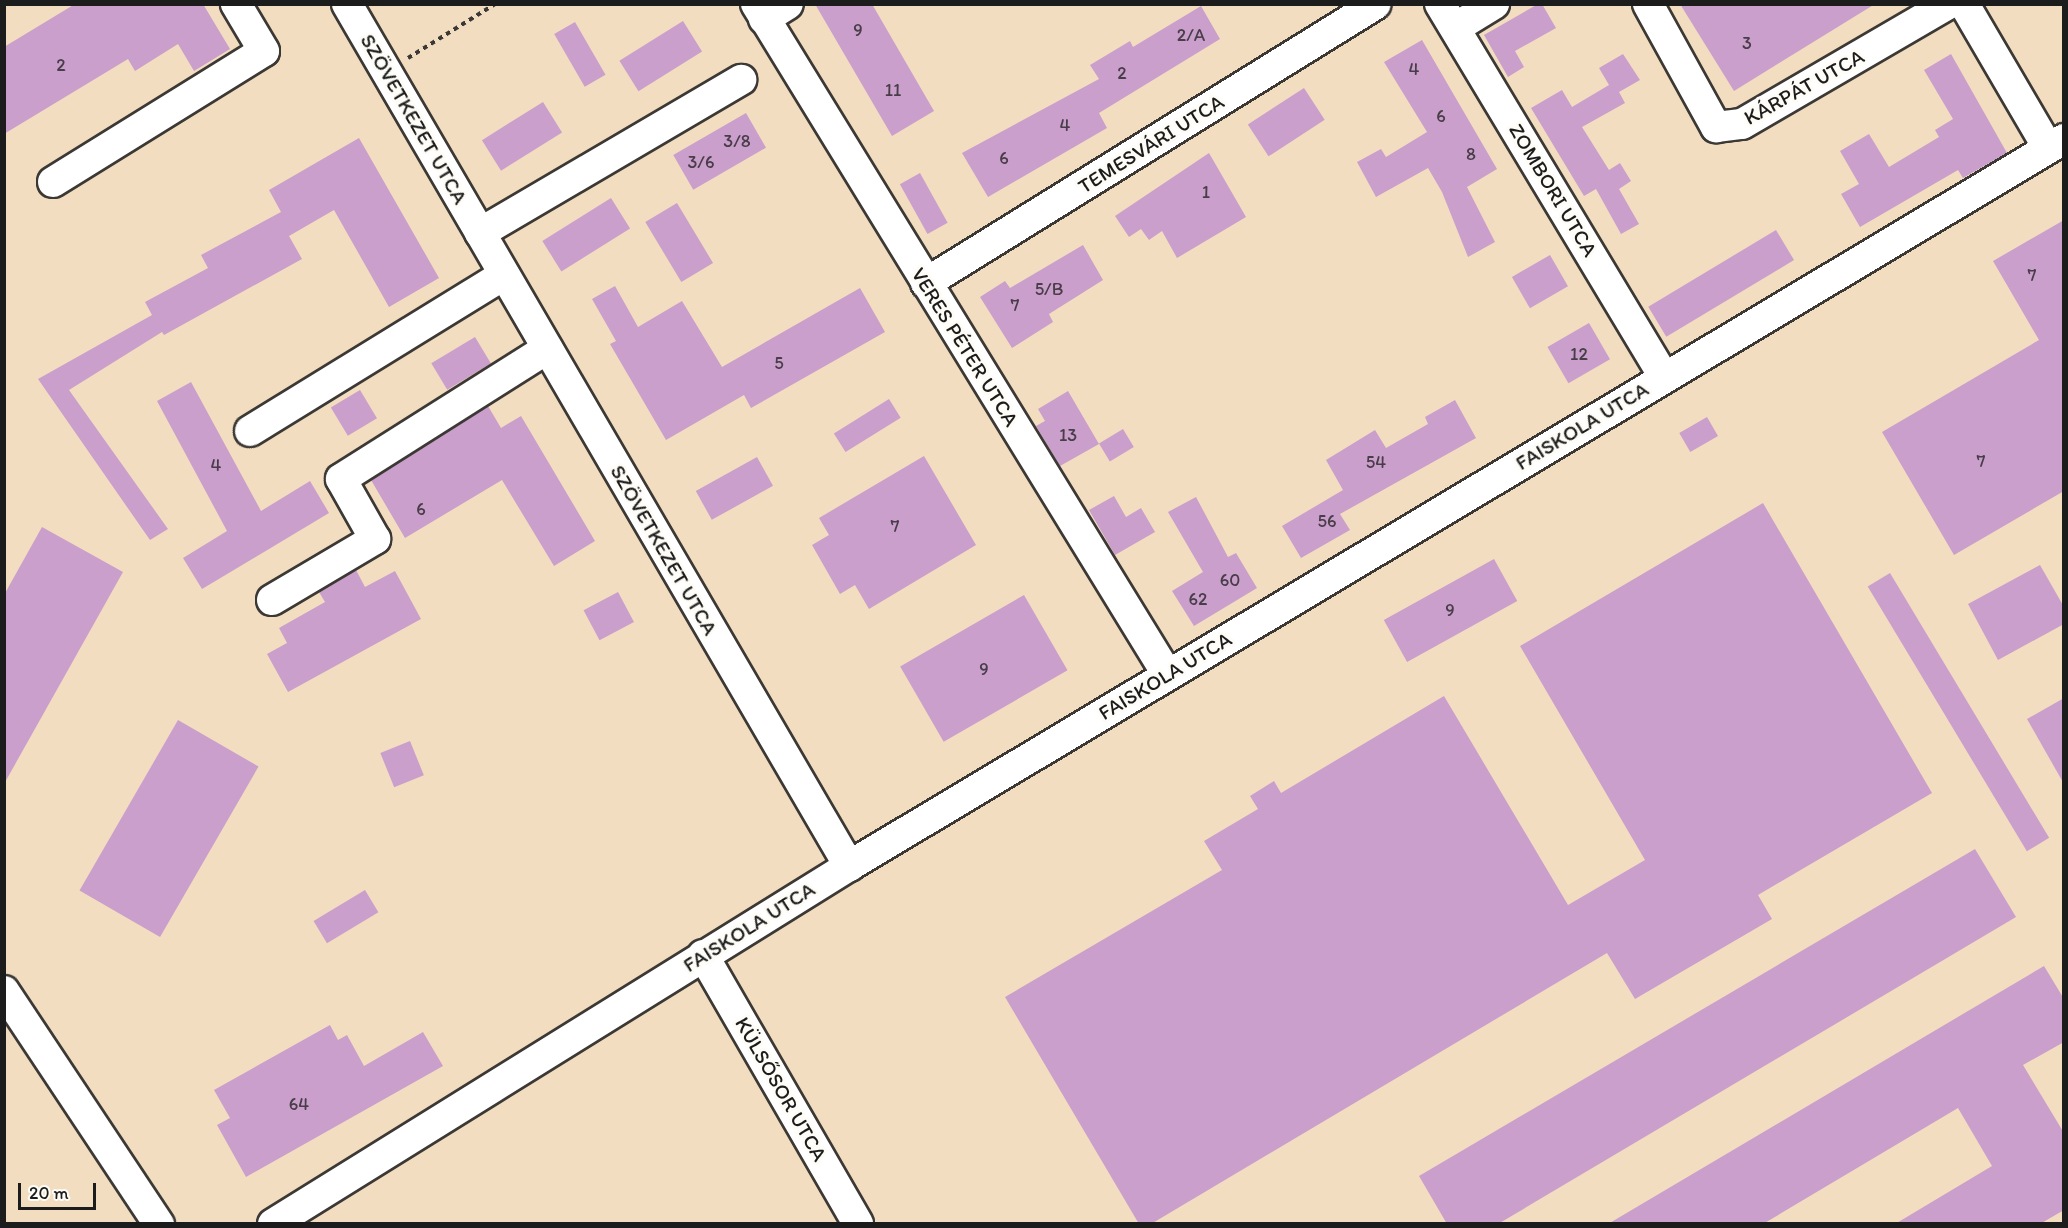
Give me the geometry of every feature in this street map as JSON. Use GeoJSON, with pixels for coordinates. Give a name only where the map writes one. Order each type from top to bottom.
{"type":"FeatureCollection","features":[{"type":"Feature","properties":{"kind":"street"},"geometry":{"type":"LineString","coordinates":[[53,182],[264,51],[236,4]]}},
{"type":"Feature","properties":{"kind":"street","name":"SZÖVETKEZET UTCA"},"geometry":{"type":"LineString","coordinates":[[348,4],[849,866]]}},
{"type":"Feature","properties":{"kind":"street","name":"TEMESVÁRI UTCA"},"geometry":{"type":"LineString","coordinates":[[926,283],[1376,4]]}},
{"type":"Feature","properties":{"kind":"street"},"geometry":{"type":"LineString","coordinates":[[1447,16],[1494,4]]}},
{"type":"Feature","properties":{"kind":"street","name":"KÁRPÁT UTCA"},"geometry":{"type":"LineString","coordinates":[[1648,4],[1716,127],[1742,124],[1948,4]]}},
{"type":"Feature","properties":{"kind":"street"},"geometry":{"type":"LineString","coordinates":[[1964,4],[2056,143]]}},
{"type":"Feature","properties":{"kind":"street","name":"VERES PÉTER UTCA"},"geometry":{"type":"LineString","coordinates":[[769,9],[926,283],[1167,674]]}},
{"type":"Feature","properties":{"kind":"street","name":"ZOMBORI UTCA"},"geometry":{"type":"LineString","coordinates":[[1447,16],[1665,377]]}},
{"type":"Feature","properties":{"kind":"street"},"geometry":{"type":"LineString","coordinates":[[480,233],[741,80]]}},
{"type":"Feature","properties":{"kind":"street","name":"FAISKOLA UTCA"},"geometry":{"type":"LineString","coordinates":[[273,1224],[579,1036],[703,955],[849,866],[2056,143]]}},
{"type":"Feature","properties":{"kind":"street"},"geometry":{"type":"LineString","coordinates":[[250,431],[504,275]]}},
{"type":"Feature","properties":{"kind":"street"},"geometry":{"type":"LineString","coordinates":[[272,600],[375,539],[341,479],[547,349]]}},
{"type":"Feature","properties":{"kind":"street","name":"KÜLSŐSOR UTCA"},"geometry":{"type":"LineString","coordinates":[[703,955],[858,1224]]}},
{"type":"Feature","properties":{"kind":"street"},"geometry":{"type":"LineString","coordinates":[[4,991],[159,1224]]}},
{"type":"Feature","properties":{"kind":"path"},"geometry":{"type":"LineString","coordinates":[[387,71],[495,4]]}},
{"type":"Feature","properties":{"kind":"building"},"geometry":{"type":"Polygon","coordinates":[[[75,4],[203,4],[230,49],[194,71],[178,44],[135,71],[128,59],[4,134],[4,47],[75,4]]]}},
{"type":"Feature","properties":{"kind":"building"},"geometry":{"type":"Polygon","coordinates":[[[815,4],[872,4],[934,111],[892,136],[815,4]]]}},
{"type":"Feature","properties":{"kind":"building"},"geometry":{"type":"Polygon","coordinates":[[[1538,4],[1542,4],[1556,28],[1515,51],[1524,67],[1508,77],[1484,35],[1538,4]]]}},
{"type":"Feature","properties":{"kind":"building"},"geometry":{"type":"Polygon","coordinates":[[[1680,4],[1875,4],[1734,91],[1680,4]]]}},
{"type":"Feature","properties":{"kind":"building"},"geometry":{"type":"Polygon","coordinates":[[[1201,6],[1220,39],[1099,113],[1107,128],[988,197],[962,153],[1099,79],[1090,65],[1130,41],[1133,47],[1201,6]]]}},
{"type":"Feature","properties":{"kind":"building"},"geometry":{"type":"Polygon","coordinates":[[[683,21],[702,52],[638,91],[619,61],[683,21]]]}},
{"type":"Feature","properties":{"kind":"building"},"geometry":{"type":"Polygon","coordinates":[[[575,22],[606,75],[585,87],[554,34],[575,22]]]}},
{"type":"Feature","properties":{"kind":"building"},"geometry":{"type":"Polygon","coordinates":[[[1422,40],[1497,169],[1467,187],[1495,242],[1468,257],[1442,192],[1428,168],[1376,197],[1357,162],[1381,149],[1386,157],[1427,132],[1384,62],[1422,40]]]}},
{"type":"Feature","properties":{"kind":"building"},"geometry":{"type":"Polygon","coordinates":[[[1623,54],[1640,80],[1619,92],[1625,103],[1582,127],[1609,170],[1620,163],[1631,181],[1619,189],[1639,224],[1621,234],[1596,189],[1584,196],[1531,108],[1562,90],[1572,107],[1609,85],[1599,68],[1623,54]]]}},
{"type":"Feature","properties":{"kind":"building"},"geometry":{"type":"Polygon","coordinates":[[[1951,54],[2007,153],[1963,178],[1958,170],[1860,227],[1841,194],[1859,184],[1840,151],[1869,134],[1889,167],[1939,137],[1935,130],[1953,119],[1924,70],[1951,54]]]}},
{"type":"Feature","properties":{"kind":"building"},"geometry":{"type":"Polygon","coordinates":[[[1304,88],[1325,120],[1269,156],[1248,124],[1304,88]]]}},
{"type":"Feature","properties":{"kind":"building"},"geometry":{"type":"Polygon","coordinates":[[[543,102],[562,133],[501,171],[482,140],[543,102]]]}},
{"type":"Feature","properties":{"kind":"building"},"geometry":{"type":"Polygon","coordinates":[[[746,113],[766,148],[693,190],[673,155],[746,113]]]}},
{"type":"Feature","properties":{"kind":"building"},"geometry":{"type":"Polygon","coordinates":[[[359,138],[439,278],[389,307],[334,210],[289,236],[302,259],[164,335],[162,332],[69,390],[168,529],[150,540],[38,379],[152,315],[145,302],[208,268],[201,255],[281,212],[269,190],[359,138]]]}},
{"type":"Feature","properties":{"kind":"building"},"geometry":{"type":"Polygon","coordinates":[[[1209,153],[1246,217],[1177,258],[1162,231],[1149,240],[1141,229],[1129,237],[1115,216],[1209,153]]]}},
{"type":"Feature","properties":{"kind":"building"},"geometry":{"type":"Polygon","coordinates":[[[920,173],[948,223],[928,234],[900,184],[920,173]]]}},
{"type":"Feature","properties":{"kind":"building"},"geometry":{"type":"Polygon","coordinates":[[[611,198],[630,229],[561,271],[542,241],[611,198]]]}},
{"type":"Feature","properties":{"kind":"building"},"geometry":{"type":"Polygon","coordinates":[[[677,203],[713,263],[681,282],[645,222],[677,203]]]}},
{"type":"Feature","properties":{"kind":"building"},"geometry":{"type":"Polygon","coordinates":[[[2064,220],[2064,491],[1954,555],[1882,432],[2039,340],[1993,261],[2064,220]]]}},
{"type":"Feature","properties":{"kind":"building"},"geometry":{"type":"Polygon","coordinates":[[[1776,230],[1794,260],[1666,337],[1648,307],[1776,230]]]}},
{"type":"Feature","properties":{"kind":"building"},"geometry":{"type":"Polygon","coordinates":[[[1083,245],[1103,280],[1049,314],[1053,322],[1012,348],[980,297],[1005,281],[1010,288],[1083,245]]]}},
{"type":"Feature","properties":{"kind":"building"},"geometry":{"type":"Polygon","coordinates":[[[1550,255],[1568,286],[1530,308],[1512,277],[1550,255]]]}},
{"type":"Feature","properties":{"kind":"building"},"geometry":{"type":"Polygon","coordinates":[[[615,286],[638,327],[682,301],[722,367],[860,288],[885,332],[751,408],[744,395],[666,440],[610,344],[616,341],[592,299],[615,286]]]}},
{"type":"Feature","properties":{"kind":"building"},"geometry":{"type":"Polygon","coordinates":[[[1589,323],[1610,359],[1568,383],[1547,347],[1589,323]]]}},
{"type":"Feature","properties":{"kind":"building"},"geometry":{"type":"Polygon","coordinates":[[[475,337],[491,364],[447,390],[431,363],[475,337]]]}},
{"type":"Feature","properties":{"kind":"building"},"geometry":{"type":"Polygon","coordinates":[[[191,382],[261,511],[310,481],[329,513],[202,589],[183,558],[227,531],[157,401],[191,382]]]}},
{"type":"Feature","properties":{"kind":"building"},"geometry":{"type":"Polygon","coordinates":[[[360,390],[377,418],[348,436],[331,408],[360,390]]]}},
{"type":"Feature","properties":{"kind":"building"},"geometry":{"type":"Polygon","coordinates":[[[1068,391],[1099,444],[1060,466],[1036,426],[1045,421],[1038,409],[1068,391]]]}},
{"type":"Feature","properties":{"kind":"building"},"geometry":{"type":"Polygon","coordinates":[[[889,399],[901,418],[846,452],[834,433],[889,399]]]}},
{"type":"Feature","properties":{"kind":"building"},"geometry":{"type":"Polygon","coordinates":[[[1455,400],[1476,438],[1340,514],[1350,530],[1301,558],[1282,526],[1343,490],[1326,460],[1375,430],[1386,448],[1428,424],[1425,417],[1455,400]]]}},
{"type":"Feature","properties":{"kind":"building"},"geometry":{"type":"Polygon","coordinates":[[[488,406],[501,428],[521,416],[595,541],[554,566],[502,480],[405,538],[371,480],[488,406]]]}},
{"type":"Feature","properties":{"kind":"building"},"geometry":{"type":"Polygon","coordinates":[[[1707,417],[1718,436],[1690,452],[1679,433],[1707,417]]]}},
{"type":"Feature","properties":{"kind":"building"},"geometry":{"type":"Polygon","coordinates":[[[1123,429],[1134,447],[1110,461],[1099,443],[1123,429]]]}},
{"type":"Feature","properties":{"kind":"building"},"geometry":{"type":"Polygon","coordinates":[[[924,456],[976,545],[869,609],[855,585],[840,594],[812,545],[829,535],[819,518],[924,456]]]}},
{"type":"Feature","properties":{"kind":"building"},"geometry":{"type":"Polygon","coordinates":[[[757,457],[773,486],[712,520],[696,491],[757,457]]]}},
{"type":"Feature","properties":{"kind":"building"},"geometry":{"type":"Polygon","coordinates":[[[1114,496],[1126,517],[1141,508],[1155,532],[1115,555],[1089,510],[1114,496]]]}},
{"type":"Feature","properties":{"kind":"building"},"geometry":{"type":"Polygon","coordinates":[[[1196,497],[1228,557],[1236,553],[1257,588],[1194,626],[1172,591],[1203,572],[1168,512],[1196,497]]]}},
{"type":"Feature","properties":{"kind":"building"},"geometry":{"type":"Polygon","coordinates":[[[1763,503],[1932,793],[1758,895],[1772,919],[1635,999],[1607,953],[1151,1224],[1139,1224],[1005,997],[1222,870],[1204,841],[1258,809],[1250,796],[1274,781],[1281,793],[1444,696],[1568,905],[1645,860],[1520,646],[1763,503]]]}},
{"type":"Feature","properties":{"kind":"building"},"geometry":{"type":"Polygon","coordinates":[[[42,527],[123,572],[4,784],[4,595],[42,527]]]}},
{"type":"Feature","properties":{"kind":"building"},"geometry":{"type":"Polygon","coordinates":[[[1494,559],[1517,601],[1407,662],[1384,620],[1494,559]]]}},
{"type":"Feature","properties":{"kind":"building"},"geometry":{"type":"Polygon","coordinates":[[[2040,565],[2064,607],[2064,624],[1998,660],[1968,604],[2040,565]]]}},
{"type":"Feature","properties":{"kind":"building"},"geometry":{"type":"Polygon","coordinates":[[[356,570],[365,587],[395,571],[421,619],[288,692],[267,654],[287,643],[279,628],[325,602],[319,592],[356,570]]]}},
{"type":"Feature","properties":{"kind":"building"},"geometry":{"type":"Polygon","coordinates":[[[1890,573],[2049,838],[2027,851],[1868,586],[1890,573]]]}},
{"type":"Feature","properties":{"kind":"building"},"geometry":{"type":"Polygon","coordinates":[[[618,592],[634,622],[600,640],[584,610],[618,592]]]}},
{"type":"Feature","properties":{"kind":"building"},"geometry":{"type":"Polygon","coordinates":[[[1024,595],[1068,670],[944,742],[900,666],[1024,595]]]}},
{"type":"Feature","properties":{"kind":"building"},"geometry":{"type":"Polygon","coordinates":[[[2064,698],[2064,784],[2027,719],[2064,698]]]}},
{"type":"Feature","properties":{"kind":"building"},"geometry":{"type":"Polygon","coordinates":[[[178,720],[259,766],[160,937],[80,891],[178,720]]]}},
{"type":"Feature","properties":{"kind":"building"},"geometry":{"type":"Polygon","coordinates":[[[410,741],[424,775],[394,787],[380,753],[410,741]]]}},
{"type":"Feature","properties":{"kind":"building"},"geometry":{"type":"Polygon","coordinates":[[[1975,849],[2016,917],[1498,1224],[1447,1224],[1419,1176],[1975,849]]]}},
{"type":"Feature","properties":{"kind":"building"},"geometry":{"type":"Polygon","coordinates":[[[365,890],[378,912],[327,943],[314,921],[365,890]]]}},
{"type":"Feature","properties":{"kind":"building"},"geometry":{"type":"Polygon","coordinates":[[[2044,966],[2064,999],[2064,1042],[2023,1065],[2064,1133],[2064,1210],[2040,1224],[1895,1224],[1992,1166],[1958,1108],[1763,1224],[1608,1224],[2044,966]]]}},
{"type":"Feature","properties":{"kind":"building"},"geometry":{"type":"Polygon","coordinates":[[[330,1025],[338,1040],[347,1035],[364,1066],[423,1032],[443,1066],[246,1177],[217,1125],[230,1118],[214,1090],[330,1025]]]}}]}
